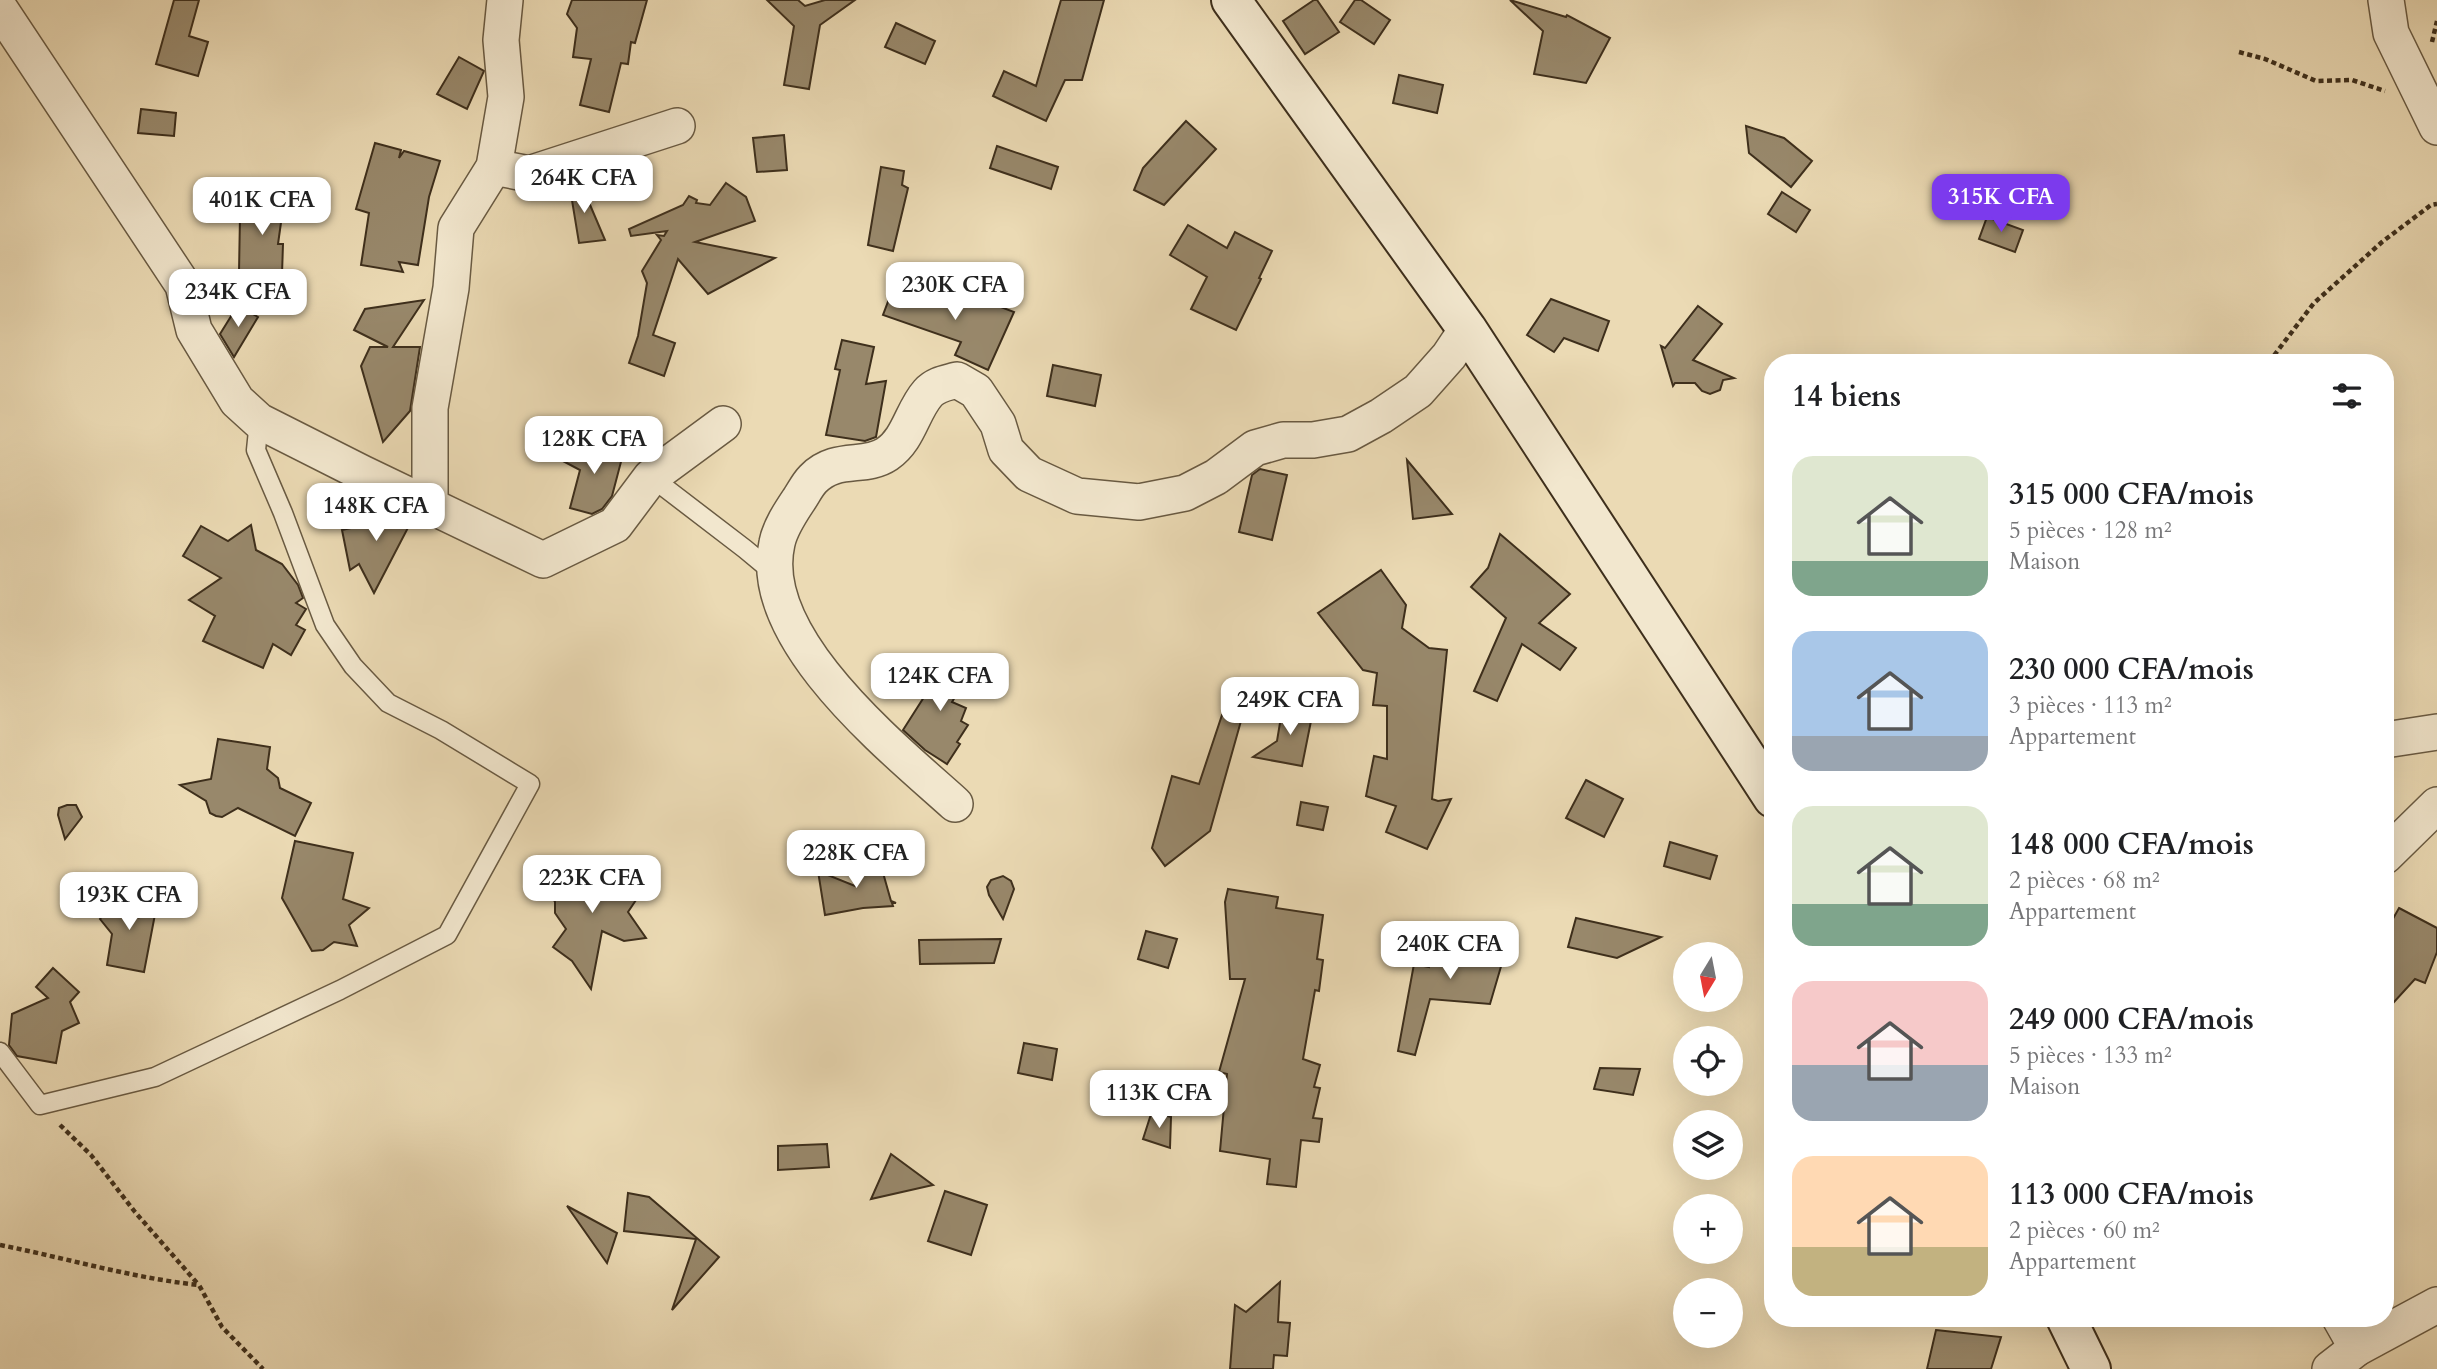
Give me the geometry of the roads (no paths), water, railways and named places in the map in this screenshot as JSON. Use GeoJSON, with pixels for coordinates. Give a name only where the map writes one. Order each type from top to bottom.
{"type":"FeatureCollection","features":[{"type":"Feature","properties":{"kind":"main road"},"geometry":{"type":"LineString","coordinates":[[1231,0],[1467,329],[1764,784]]}},
{"type":"Feature","properties":{"kind":"main road"},"geometry":{"type":"LineString","coordinates":[[2070,1327],[2091,1369]]}},
{"type":"Feature","properties":{"kind":"street"},"geometry":{"type":"LineString","coordinates":[[430,505],[430,408],[451,288],[456,228],[494,167],[506,97],[501,40],[505,0]]}},
{"type":"Feature","properties":{"kind":"street"},"geometry":{"type":"LineString","coordinates":[[2386,0],[2391,33],[2433,118]]}},
{"type":"Feature","properties":{"kind":"street"},"geometry":{"type":"LineString","coordinates":[[0,9],[183,285],[194,330],[237,401],[259,421],[543,560],[615,524],[651,477],[723,424]]}},
{"type":"Feature","properties":{"kind":"street"},"geometry":{"type":"LineString","coordinates":[[494,167],[529,174],[677,126]]}},
{"type":"Feature","properties":{"kind":"street"},"geometry":{"type":"LineString","coordinates":[[955,804],[859,713],[804,651],[782,606],[775,574],[777,543],[789,515],[813,479],[827,468],[843,462],[863,461],[886,455],[902,438],[928,392],[941,384],[957,380],[976,391],[998,424],[1006,450],[1029,474],[1077,496],[1139,502],[1185,493],[1216,477],[1255,448],[1283,440],[1313,440],[1348,434],[1381,416],[1418,391],[1449,356],[1467,329]]}},
{"type":"Feature","properties":{"kind":"street"},"geometry":{"type":"LineString","coordinates":[[2394,739],[2437,732]]}},
{"type":"Feature","properties":{"kind":"street"},"geometry":{"type":"LineString","coordinates":[[2394,849],[2433,818]]}},
{"type":"Feature","properties":{"kind":"street"},"geometry":{"type":"LineString","coordinates":[[2337,1364],[2437,1305]]}},
{"type":"Feature","properties":{"kind":"street"},"geometry":{"type":"LineString","coordinates":[[2337,1364],[2339,1327]]}},
{"type":"Feature","properties":{"kind":"lane"},"geometry":{"type":"LineString","coordinates":[[0,1052],[40,1105],[155,1077],[341,990],[447,935],[530,784],[441,730],[388,703],[353,666],[325,625],[256,450],[259,421]]}},
{"type":"Feature","properties":{"kind":"lane"},"geometry":{"type":"LineString","coordinates":[[651,477],[775,574]]}}]}
